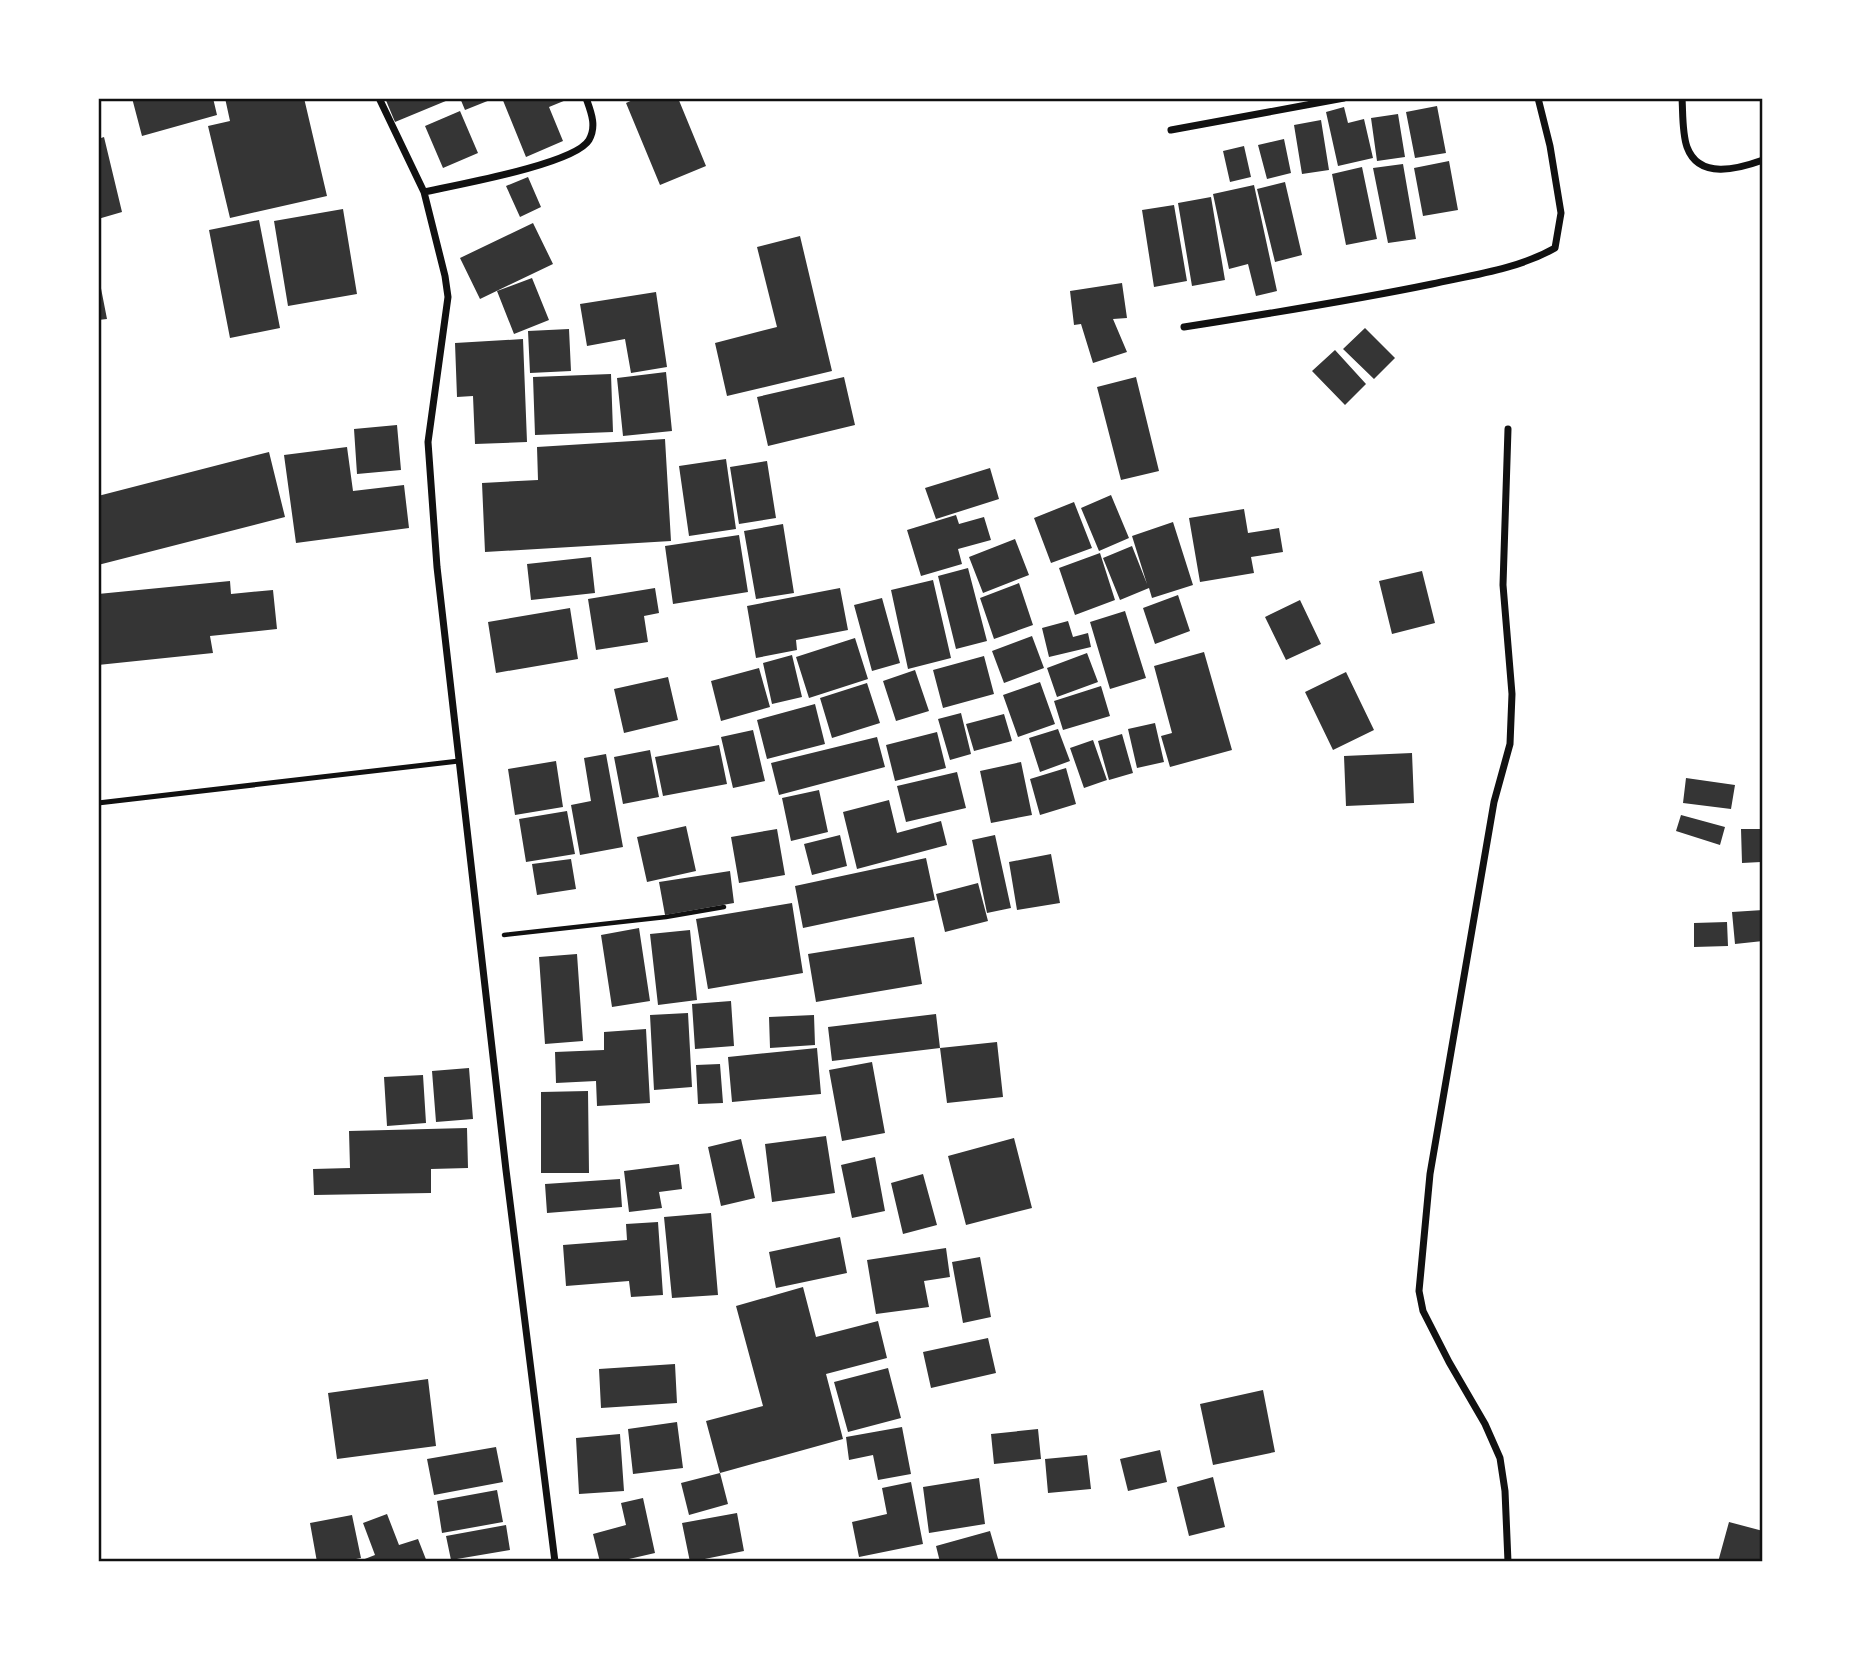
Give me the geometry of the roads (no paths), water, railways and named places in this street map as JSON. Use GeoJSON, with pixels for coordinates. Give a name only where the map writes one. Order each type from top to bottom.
{"type":"FeatureCollection","features":[{"type":"Feature","properties":{"kind":"street"},"geometry":{"type":"LineString","coordinates":[[379,98],[424,192],[445,276],[447,297],[428,442],[437,567],[555,1562]]}},
{"type":"Feature","properties":{"kind":"street"},"geometry":{"type":"LineString","coordinates":[[424,192],[556,161],[580,150],[589,141],[594,128],[586,98]]}},
{"type":"Feature","properties":{"kind":"street"},"geometry":{"type":"LineString","coordinates":[[1171,130],[1344,98]]}},
{"type":"Feature","properties":{"kind":"street"},"geometry":{"type":"LineString","coordinates":[[1184,327],[1372,296],[1459,278],[1535,260],[1555,248],[1561,213],[1538,98]]}},
{"type":"Feature","properties":{"kind":"street"},"geometry":{"type":"LineString","coordinates":[[1682,98],[1686,145],[1693,160],[1706,168],[1738,168],[1763,160]]}},
{"type":"Feature","properties":{"kind":"street"},"geometry":{"type":"LineString","coordinates":[[1507,1562],[1500,1458],[1485,1424],[1423,1311],[1419,1291],[1430,1174],[1494,802],[1510,744],[1512,694],[1503,585],[1508,429]]}},
{"type":"Feature","properties":{"kind":"lane"},"geometry":{"type":"LineString","coordinates":[[98,803],[459,761]]}}]}
